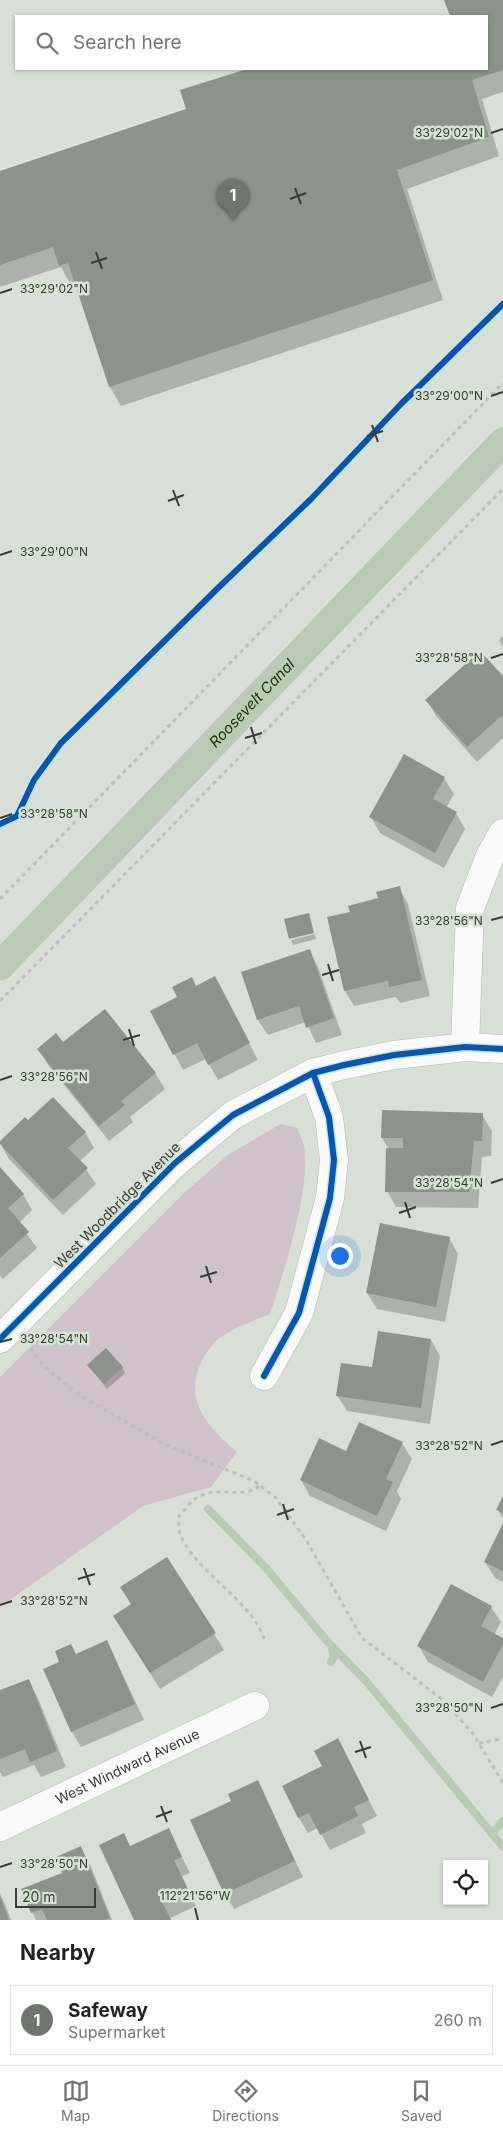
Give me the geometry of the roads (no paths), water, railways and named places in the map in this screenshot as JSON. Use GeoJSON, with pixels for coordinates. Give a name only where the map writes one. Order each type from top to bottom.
{"type":"FeatureCollection","features":[{"type":"Feature","properties":{"kind":"street"},"geometry":{"type":"LineString","coordinates":[[465,1047],[470,908],[490,856],[503,833]]}},
{"type":"Feature","properties":{"kind":"street","name":"West Woodbridge Avenue"},"geometry":{"type":"LineString","coordinates":[[0,1339],[175,1163],[234,1115],[313,1073],[394,1055],[465,1047],[503,1049]]}},
{"type":"Feature","properties":{"kind":"street"},"geometry":{"type":"LineString","coordinates":[[264,1376],[299,1313],[330,1198],[334,1160],[328,1118],[313,1073]]}},
{"type":"Feature","properties":{"kind":"street","name":"West Windward Avenue"},"geometry":{"type":"LineString","coordinates":[[0,1827],[255,1706]]}},
{"type":"Feature","properties":{"kind":"waterway","name":"Roosevelt Canal"},"geometry":{"type":"LineString","coordinates":[[0,966],[503,442]]}},
{"type":"Feature","properties":{"kind":"waterway"},"geometry":{"type":"LineString","coordinates":[[208,1509],[266,1568],[327,1641],[366,1681],[503,1847]]}},
{"type":"Feature","properties":{"kind":"waterway"},"geometry":{"type":"LineString","coordinates":[[331,1662],[334,1657],[332,1648]]}},
{"type":"Feature","properties":{"kind":"waterway"},"geometry":{"type":"LineString","coordinates":[[492,1834],[503,1821]]}},
{"type":"Feature","properties":{"kind":"place","name":"Safeway"},"geometry":{"type":"Point","coordinates":[233,220]}}]}
